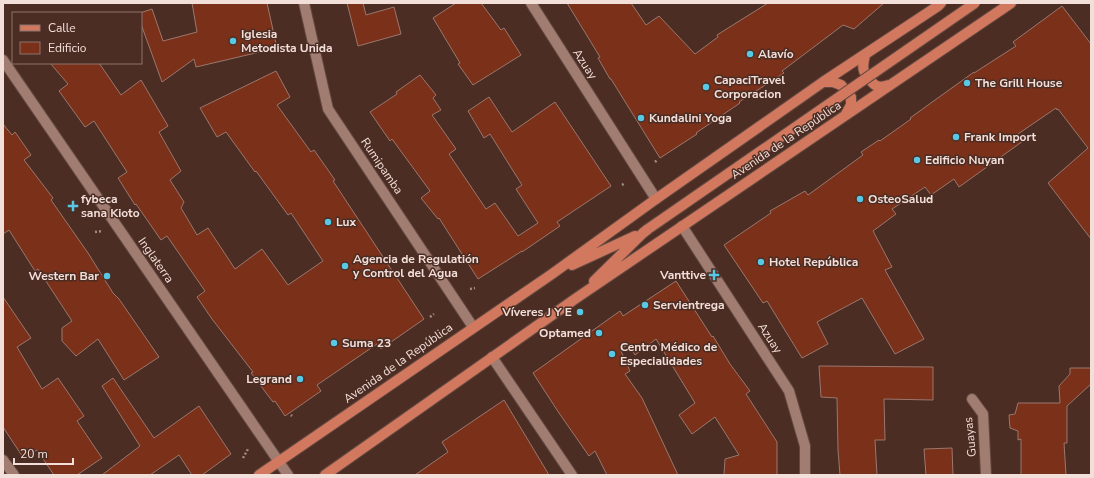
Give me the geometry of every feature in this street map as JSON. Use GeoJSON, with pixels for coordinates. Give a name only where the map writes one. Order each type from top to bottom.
{"type":"FeatureCollection","features":[{"type":"Feature","properties":{"kind":"main road","name":"Avenida de la República"},"geometry":{"type":"LineString","coordinates":[[575,299],[645,231],[975,3]]}},
{"type":"Feature","properties":{"kind":"main road","name":"Avenida de la República"},"geometry":{"type":"LineString","coordinates":[[325,475],[575,299],[1011,3]]}},
{"type":"Feature","properties":{"kind":"main road","name":"Avenida de la República"},"geometry":{"type":"LineString","coordinates":[[259,475],[552,274],[823,82],[939,4]]}},
{"type":"Feature","properties":{"kind":"main road"},"geometry":{"type":"LineString","coordinates":[[865,55],[863,63],[864,71],[873,84],[883,87],[891,84]]}},
{"type":"Feature","properties":{"kind":"main road"},"geometry":{"type":"LineString","coordinates":[[823,82],[833,82],[841,85],[851,97],[851,105],[847,113],[838,120]]}},
{"type":"Feature","properties":{"kind":"main road","name":"Avenida de la República"},"geometry":{"type":"LineString","coordinates":[[552,274],[645,231]]}},
{"type":"Feature","properties":{"kind":"street","name":"Rumipamba"},"geometry":{"type":"LineString","coordinates":[[304,3],[328,109],[474,327]]}},
{"type":"Feature","properties":{"kind":"street","name":"Azuay"},"geometry":{"type":"LineString","coordinates":[[531,3],[656,199]]}},
{"type":"Feature","properties":{"kind":"street","name":"Inglaterra"},"geometry":{"type":"LineString","coordinates":[[3,60],[288,475]]}},
{"type":"Feature","properties":{"kind":"street","name":"Azuay"},"geometry":{"type":"LineString","coordinates":[[682,226],[789,391],[805,446],[805,475]]}},
{"type":"Feature","properties":{"kind":"street"},"geometry":{"type":"LineString","coordinates":[[492,357],[572,475]]}},
{"type":"Feature","properties":{"kind":"street","name":"Guayas"},"geometry":{"type":"LineString","coordinates":[[972,399],[983,414],[986,475]]}},
{"type":"Feature","properties":{"kind":"street"},"geometry":{"type":"LineString","coordinates":[[3,460],[14,475]]}},
{"type":"Feature","properties":{"kind":"path"},"geometry":{"type":"LineString","coordinates":[[470,289],[475,288]]}},
{"type":"Feature","properties":{"kind":"path"},"geometry":{"type":"LineString","coordinates":[[430,317],[434,314]]}},
{"type":"Feature","properties":{"kind":"path"},"geometry":{"type":"LineString","coordinates":[[243,458],[248,449]]}},
{"type":"Feature","properties":{"kind":"building"},"geometry":{"type":"Polygon","coordinates":[[[192,3],[267,3],[277,48],[196,67],[194,59],[162,82],[142,27],[142,12],[152,9],[163,41],[197,32],[192,3]]]}},
{"type":"Feature","properties":{"kind":"building"},"geometry":{"type":"Polygon","coordinates":[[[347,3],[363,3],[366,15],[394,7],[401,34],[358,46],[347,3]]]}},
{"type":"Feature","properties":{"kind":"building"},"geometry":{"type":"Polygon","coordinates":[[[456,3],[481,3],[501,30],[504,28],[521,55],[473,85],[458,64],[460,63],[433,18],[456,3]]]}},
{"type":"Feature","properties":{"kind":"building"},"geometry":{"type":"Polygon","coordinates":[[[567,3],[631,3],[646,25],[659,16],[695,54],[718,37],[717,35],[768,3],[884,3],[854,29],[843,25],[782,71],[784,73],[739,102],[740,103],[696,133],[697,134],[660,158],[610,79],[598,58],[600,57],[567,3]]]}},
{"type":"Feature","properties":{"kind":"building"},"geometry":{"type":"Polygon","coordinates":[[[1062,6],[1091,44],[1091,239],[1048,183],[1088,148],[1056,108],[1018,134],[1023,141],[959,187],[954,179],[931,195],[925,187],[892,209],[896,214],[873,231],[892,267],[885,270],[924,339],[895,354],[862,298],[817,322],[828,344],[802,358],[767,301],[763,303],[724,245],[771,213],[770,211],[805,191],[808,195],[863,155],[861,152],[879,140],[880,141],[974,72],[1016,46],[1013,42],[1062,6]]]}},
{"type":"Feature","properties":{"kind":"building"},"geometry":{"type":"Polygon","coordinates":[[[51,64],[100,64],[121,95],[141,80],[168,126],[159,132],[181,171],[170,180],[184,202],[181,208],[197,235],[208,228],[235,269],[262,249],[288,285],[323,261],[291,213],[288,215],[226,132],[217,137],[200,108],[276,71],[290,97],[277,105],[311,152],[314,150],[335,180],[333,181],[424,319],[381,349],[377,344],[317,385],[321,391],[285,416],[275,401],[273,402],[251,373],[253,372],[197,297],[205,291],[167,236],[161,240],[136,204],[135,205],[118,178],[127,172],[94,121],[85,127],[59,91],[68,84],[51,64]]]}},
{"type":"Feature","properties":{"kind":"building"},"geometry":{"type":"Polygon","coordinates":[[[420,75],[436,95],[433,98],[441,110],[432,115],[456,149],[449,154],[486,209],[495,203],[518,236],[538,223],[516,189],[522,185],[490,134],[484,138],[468,111],[489,97],[512,132],[555,102],[611,186],[557,222],[560,226],[522,252],[478,279],[439,218],[438,219],[421,198],[430,191],[392,139],[390,141],[370,112],[397,94],[396,92],[420,75]]]}},
{"type":"Feature","properties":{"kind":"building"},"geometry":{"type":"Polygon","coordinates":[[[3,124],[12,135],[15,132],[31,155],[24,160],[53,198],[51,200],[88,253],[113,293],[119,299],[159,357],[124,380],[98,339],[76,356],[62,341],[62,328],[72,321],[38,269],[35,271],[9,230],[3,234],[3,124]]]}},
{"type":"Feature","properties":{"kind":"building"},"geometry":{"type":"Polygon","coordinates":[[[676,281],[730,364],[750,391],[746,394],[777,442],[777,475],[724,475],[725,459],[739,455],[715,417],[692,434],[679,415],[695,403],[656,339],[635,355],[628,345],[620,349],[630,371],[625,374],[642,398],[678,475],[607,475],[595,451],[589,456],[533,373],[620,311],[623,316],[676,281]]]}},
{"type":"Feature","properties":{"kind":"building"},"geometry":{"type":"Polygon","coordinates":[[[3,297],[31,338],[17,347],[42,389],[58,378],[84,416],[77,421],[102,458],[77,475],[54,475],[37,450],[24,459],[3,427],[3,297]]]}},
{"type":"Feature","properties":{"kind":"building"},"geometry":{"type":"Polygon","coordinates":[[[819,366],[933,367],[933,400],[884,399],[885,440],[875,440],[877,475],[840,475],[837,398],[821,397],[819,366]]]}},
{"type":"Feature","properties":{"kind":"building"},"geometry":{"type":"Polygon","coordinates":[[[1070,368],[1091,368],[1091,384],[1067,406],[1067,443],[1064,443],[1066,475],[1021,475],[1021,439],[1018,440],[1018,431],[1010,428],[1009,415],[1015,414],[1018,403],[1060,403],[1059,386],[1070,374],[1070,368]]]}},
{"type":"Feature","properties":{"kind":"building"},"geometry":{"type":"Polygon","coordinates":[[[113,378],[154,438],[199,406],[231,454],[202,475],[192,475],[179,455],[150,475],[102,475],[140,446],[102,386],[113,378]]]}},
{"type":"Feature","properties":{"kind":"building"},"geometry":{"type":"Polygon","coordinates":[[[504,400],[549,475],[415,475],[448,452],[442,442],[504,400]]]}},
{"type":"Feature","properties":{"kind":"building"},"geometry":{"type":"Polygon","coordinates":[[[952,448],[953,475],[926,475],[924,449],[952,448]]]}},
{"type":"Feature","properties":{"kind":"place","name":"Iglesia Metodista Unida"},"geometry":{"type":"Point","coordinates":[233,41]}},
{"type":"Feature","properties":{"kind":"place","name":"Alavío"},"geometry":{"type":"Point","coordinates":[750,54]}},
{"type":"Feature","properties":{"kind":"place","name":"The Grill House"},"geometry":{"type":"Point","coordinates":[967,83]}},
{"type":"Feature","properties":{"kind":"place","name":"CapaciTravel Corporacion"},"geometry":{"type":"Point","coordinates":[706,87]}},
{"type":"Feature","properties":{"kind":"place","name":"Kundalini Yoga"},"geometry":{"type":"Point","coordinates":[641,118]}},
{"type":"Feature","properties":{"kind":"place","name":"Frank Import"},"geometry":{"type":"Point","coordinates":[956,137]}},
{"type":"Feature","properties":{"kind":"place","name":"Edificio Nuyan"},"geometry":{"type":"Point","coordinates":[917,160]}},
{"type":"Feature","properties":{"kind":"place","name":"OsteoSalud"},"geometry":{"type":"Point","coordinates":[860,199]}},
{"type":"Feature","properties":{"kind":"place","name":"fybeca sana Kioto"},"geometry":{"type":"Point","coordinates":[73,206]}},
{"type":"Feature","properties":{"kind":"place","name":"Lux"},"geometry":{"type":"Point","coordinates":[328,222]}},
{"type":"Feature","properties":{"kind":"place","name":"Hotel República"},"geometry":{"type":"Point","coordinates":[761,262]}},
{"type":"Feature","properties":{"kind":"place","name":"Agencia de Regulatión y Control del Agua"},"geometry":{"type":"Point","coordinates":[345,266]}},
{"type":"Feature","properties":{"kind":"place","name":"Vanttive"},"geometry":{"type":"Point","coordinates":[714,275]}},
{"type":"Feature","properties":{"kind":"place","name":"Western Bar"},"geometry":{"type":"Point","coordinates":[107,276]}},
{"type":"Feature","properties":{"kind":"place","name":"Servientrega"},"geometry":{"type":"Point","coordinates":[645,305]}},
{"type":"Feature","properties":{"kind":"place","name":"Víveres J Y E"},"geometry":{"type":"Point","coordinates":[580,312]}},
{"type":"Feature","properties":{"kind":"place","name":"Optamed"},"geometry":{"type":"Point","coordinates":[599,333]}},
{"type":"Feature","properties":{"kind":"place","name":"Suma 23"},"geometry":{"type":"Point","coordinates":[334,343]}},
{"type":"Feature","properties":{"kind":"place","name":"Centro Médico de Especialidades"},"geometry":{"type":"Point","coordinates":[612,354]}},
{"type":"Feature","properties":{"kind":"place","name":"Legrand"},"geometry":{"type":"Point","coordinates":[300,379]}}]}
